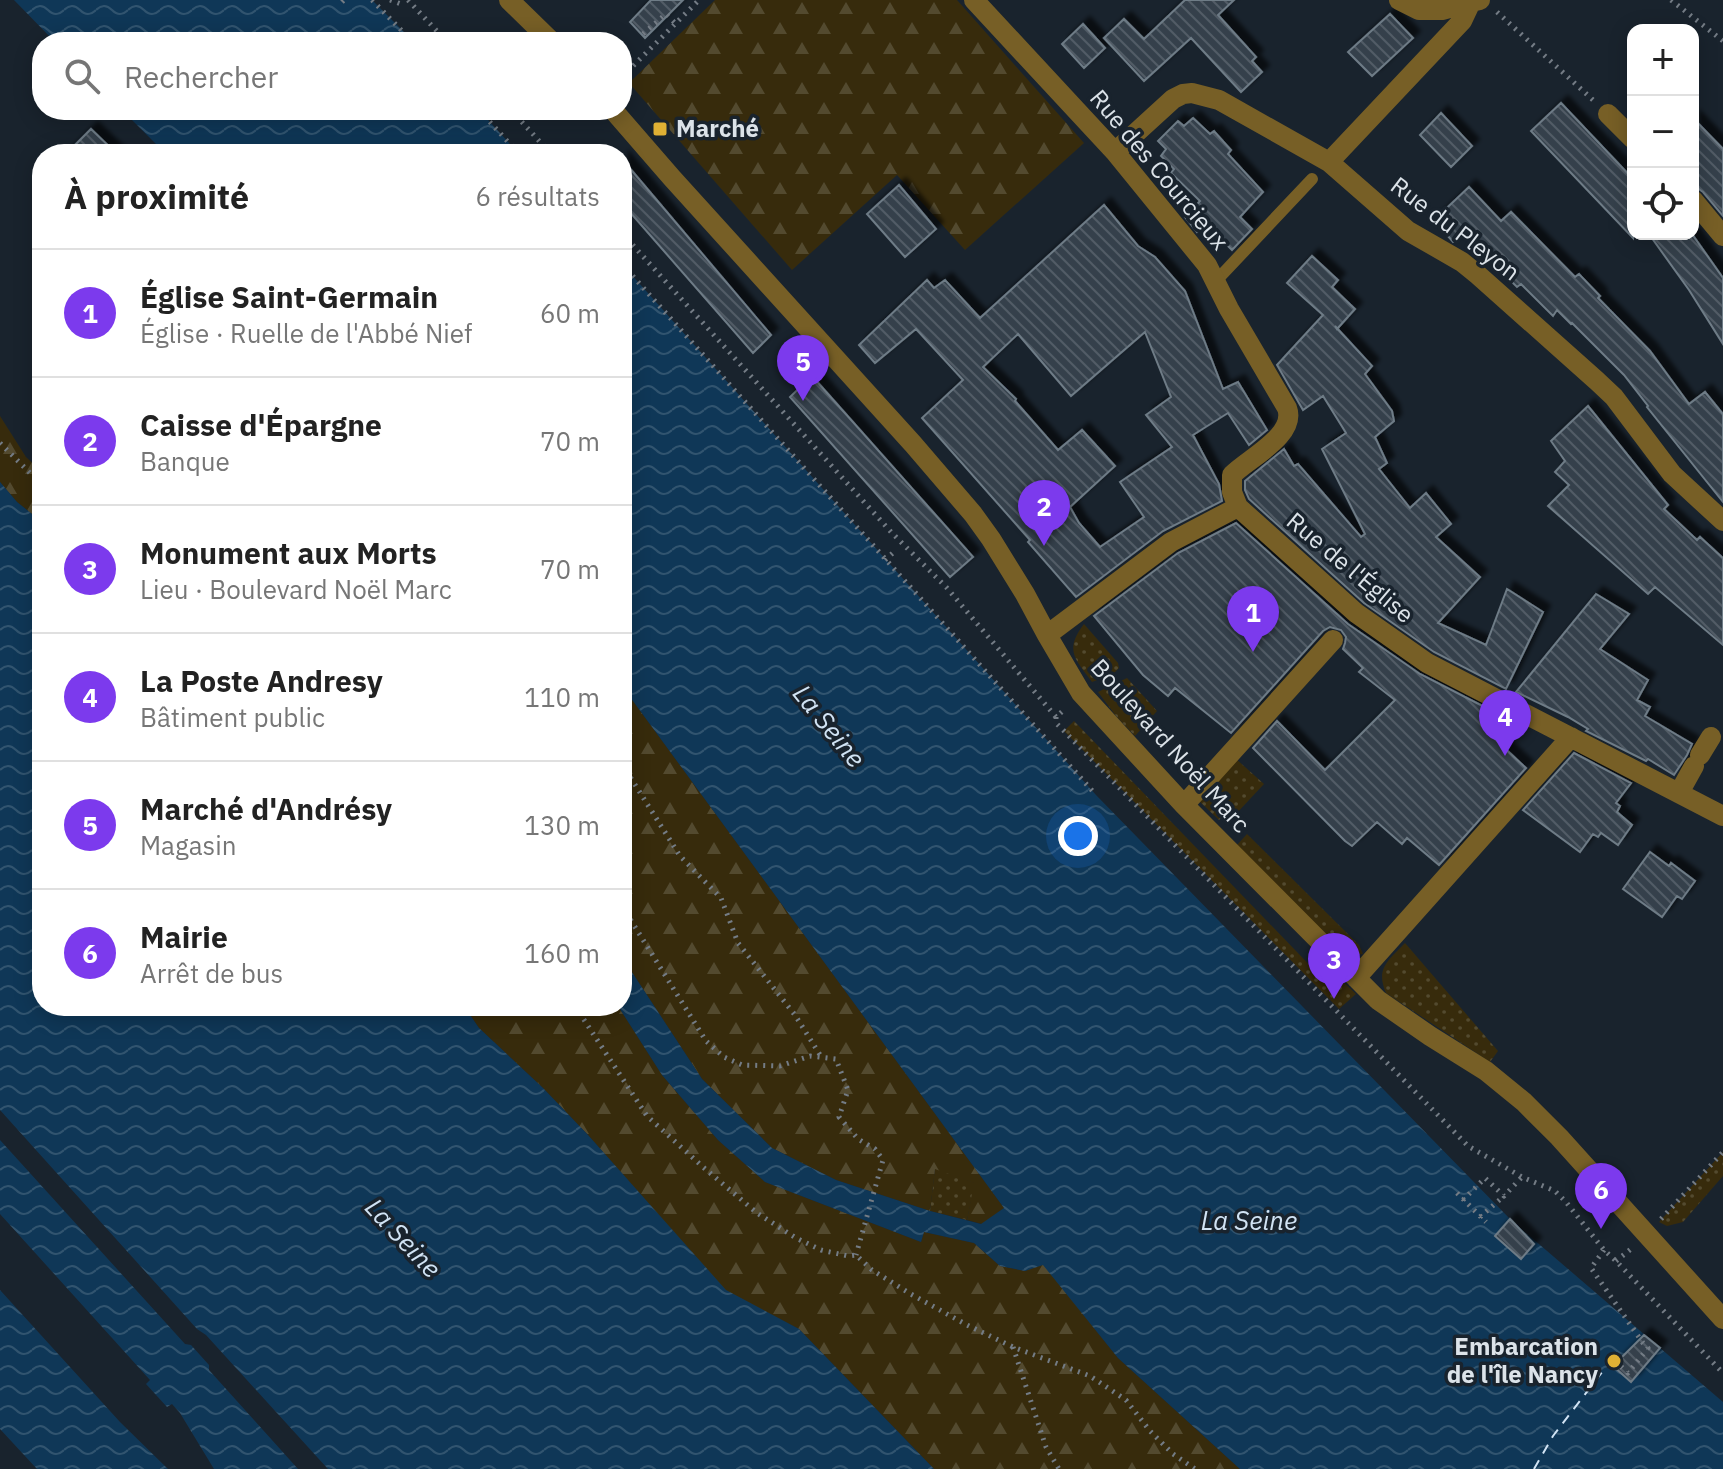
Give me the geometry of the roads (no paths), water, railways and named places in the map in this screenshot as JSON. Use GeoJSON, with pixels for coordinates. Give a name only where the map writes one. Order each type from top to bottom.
{"type":"FeatureCollection","features":[{"type":"Feature","properties":{"kind":"street"},"geometry":{"type":"LineString","coordinates":[[509,0],[542,32]]}},
{"type":"Feature","properties":{"kind":"street","name":"Rue des Courcieux"},"geometry":{"type":"LineString","coordinates":[[974,0],[1115,152],[1207,265],[1287,408],[1289,421],[1284,431],[1232,475],[1232,492],[1238,507]]}},
{"type":"Feature","properties":{"kind":"street"},"geometry":{"type":"LineString","coordinates":[[1399,0],[1419,10],[1442,10],[1481,3]]}},
{"type":"Feature","properties":{"kind":"street"},"geometry":{"type":"LineString","coordinates":[[1329,162],[1481,3]]}},
{"type":"Feature","properties":{"kind":"street","name":"Rue du Pleyon"},"geometry":{"type":"LineString","coordinates":[[1115,152],[1173,99],[1192,93],[1219,100],[1329,162],[1408,231],[1462,262],[1478,275],[1597,381],[1614,397],[1672,474],[1723,521]]}},
{"type":"Feature","properties":{"kind":"street"},"geometry":{"type":"LineString","coordinates":[[1608,114],[1627,133]]}},
{"type":"Feature","properties":{"kind":"street","name":"Boulevard Noël Marc"},"geometry":{"type":"LineString","coordinates":[[622,120],[973,514],[1013,575],[1081,693],[1184,805],[1378,1000],[1486,1071],[1524,1102],[1723,1319]]}},
{"type":"Feature","properties":{"kind":"street"},"geometry":{"type":"LineString","coordinates":[[1699,207],[1723,236]]}},
{"type":"Feature","properties":{"kind":"street"},"geometry":{"type":"LineString","coordinates":[[1047,635],[1171,542],[1238,507]]}},
{"type":"Feature","properties":{"kind":"street","name":"Rue de l'Église"},"geometry":{"type":"LineString","coordinates":[[1238,507],[1356,613],[1427,663],[1723,816]]}},
{"type":"Feature","properties":{"kind":"street"},"geometry":{"type":"LineString","coordinates":[[1184,805],[1333,640]]}},
{"type":"Feature","properties":{"kind":"street"},"geometry":{"type":"LineString","coordinates":[[1356,978],[1571,737]]}},
{"type":"Feature","properties":{"kind":"street"},"geometry":{"type":"LineString","coordinates":[[1679,793],[1702,753]]}},
{"type":"Feature","properties":{"kind":"lane"},"geometry":{"type":"LineString","coordinates":[[1215,282],[1312,179]]}},
{"type":"Feature","properties":{"kind":"water"},"geometry":{"type":"Polygon","coordinates":[[[14,0],[372,0],[404,32],[45,32],[14,0]]]}},
{"type":"Feature","properties":{"kind":"water"},"geometry":{"type":"Polygon","coordinates":[[[132,120],[488,120],[510,144],[156,144],[132,120]]]}},
{"type":"Feature","properties":{"kind":"water","name":"La Seine"},"geometry":{"type":"Polygon","coordinates":[[[632,275],[1096,795],[1511,1220],[1723,1402],[1723,1469],[1240,1469],[1118,1358],[1043,1265],[1025,1271],[1000,1266],[974,1243],[924,1232],[921,1242],[765,1182],[718,1140],[662,1075],[624,1016],[632,1016],[632,972],[702,1079],[772,1148],[836,1180],[930,1211],[981,1224],[1004,1208],[632,700],[632,275]]]}},
{"type":"Feature","properties":{"kind":"water","name":"La Seine"},"geometry":{"type":"Polygon","coordinates":[[[0,482],[32,514],[32,1016],[471,1016],[479,1028],[588,1135],[726,1290],[799,1329],[934,1469],[328,1469],[0,1110],[0,482]]]}},
{"type":"Feature","properties":{"kind":"water"},"geometry":{"type":"Polygon","coordinates":[[[0,1140],[185,1344],[191,1345],[209,1365],[209,1370],[298,1469],[214,1469],[180,1413],[172,1404],[167,1407],[146,1384],[150,1380],[0,1214],[0,1140]]]}},
{"type":"Feature","properties":{"kind":"water"},"geometry":{"type":"Polygon","coordinates":[[[0,1290],[120,1422],[168,1469],[37,1469],[0,1429],[0,1290]]]}},
{"type":"Feature","properties":{"kind":"place","name":"Marché"},"geometry":{"type":"Point","coordinates":[660,129]}},
{"type":"Feature","properties":{"kind":"place","name":"Marché d'Andrésy"},"geometry":{"type":"Point","coordinates":[803,401]}},
{"type":"Feature","properties":{"kind":"place","name":"Caisse d'Épargne"},"geometry":{"type":"Point","coordinates":[1044,546]}},
{"type":"Feature","properties":{"kind":"place","name":"Église Saint-Germain"},"geometry":{"type":"Point","coordinates":[1253,652]}},
{"type":"Feature","properties":{"kind":"place","name":"La Poste Andresy"},"geometry":{"type":"Point","coordinates":[1505,756]}},
{"type":"Feature","properties":{"kind":"place","name":"Monument aux Morts"},"geometry":{"type":"Point","coordinates":[1334,999]}},
{"type":"Feature","properties":{"kind":"place","name":"Mairie"},"geometry":{"type":"Point","coordinates":[1601,1229]}},
{"type":"Feature","properties":{"kind":"place","name":"Embarcation de l'île Nancy"},"geometry":{"type":"Point","coordinates":[1614,1361]}}]}
